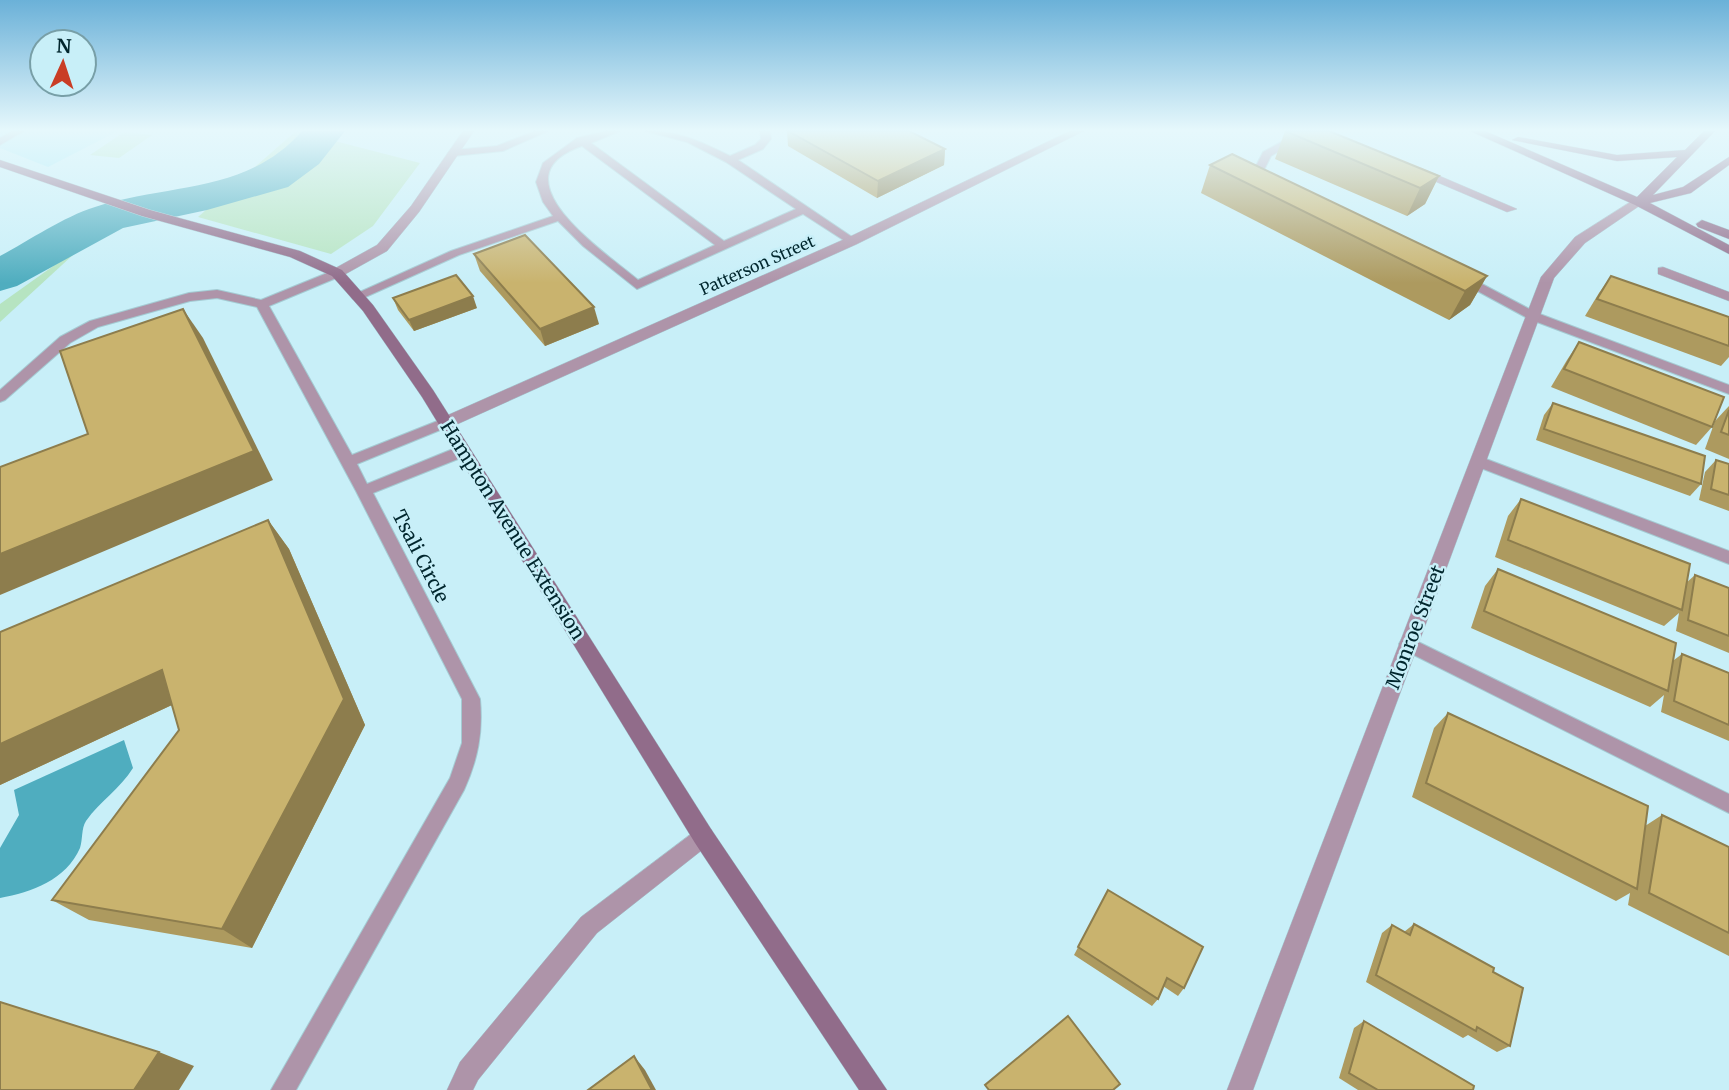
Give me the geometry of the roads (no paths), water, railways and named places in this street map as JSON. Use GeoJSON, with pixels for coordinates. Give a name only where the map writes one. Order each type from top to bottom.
{"type":"FeatureCollection","features":[{"type":"Feature","properties":{"kind":"street","name":"Hampton Avenue Extension"},"geometry":{"type":"LineString","coordinates":[[55,182],[146,213],[295,254],[337,273],[357,296],[445,423],[703,836],[874,1090]]}},
{"type":"Feature","properties":{"kind":"street"},"geometry":{"type":"LineString","coordinates":[[337,273],[382,248],[415,209],[433,182]]}},
{"type":"Feature","properties":{"kind":"street","name":"Patterson Street"},"geometry":{"type":"LineString","coordinates":[[445,423],[852,241],[974,182]]}},
{"type":"Feature","properties":{"kind":"street"},"geometry":{"type":"LineString","coordinates":[[1446,182],[1511,209]]}},
{"type":"Feature","properties":{"kind":"street"},"geometry":{"type":"LineString","coordinates":[[1593,182],[1639,202],[1729,234]]}},
{"type":"Feature","properties":{"kind":"street"},"geometry":{"type":"LineString","coordinates":[[1639,202],[1659,182]]}},
{"type":"Feature","properties":{"kind":"street"},"geometry":{"type":"LineString","coordinates":[[1639,202],[1687,190],[1700,182]]}},
{"type":"Feature","properties":{"kind":"street"},"geometry":{"type":"LineString","coordinates":[[1639,202],[1729,250]]}},
{"type":"Feature","properties":{"kind":"street","name":"Monroe Street"},"geometry":{"type":"LineString","coordinates":[[1240,1090],[1548,277],[1580,240],[1639,202]]}},
{"type":"Feature","properties":{"kind":"street"},"geometry":{"type":"LineString","coordinates":[[1663,271],[1729,297]]}},
{"type":"Feature","properties":{"kind":"street"},"geometry":{"type":"LineString","coordinates":[[460,1090],[469,1071],[589,925],[703,836]]}},
{"type":"Feature","properties":{"kind":"lane"},"geometry":{"type":"LineString","coordinates":[[540,182],[548,206],[637,285],[804,209]]}},
{"type":"Feature","properties":{"kind":"lane"},"geometry":{"type":"LineString","coordinates":[[637,182],[724,246]]}},
{"type":"Feature","properties":{"kind":"lane"},"geometry":{"type":"LineString","coordinates":[[763,182],[852,241]]}},
{"type":"Feature","properties":{"kind":"lane"},"geometry":{"type":"LineString","coordinates":[[357,296],[455,253],[560,217]]}},
{"type":"Feature","properties":{"kind":"lane"},"geometry":{"type":"LineString","coordinates":[[1450,271],[1533,316],[1729,390]]}},
{"type":"Feature","properties":{"kind":"lane"},"geometry":{"type":"LineString","coordinates":[[0,397],[65,340],[94,324],[188,297],[217,294],[262,304],[337,273]]}},
{"type":"Feature","properties":{"kind":"lane","name":"Tsali Circle"},"geometry":{"type":"LineString","coordinates":[[262,304],[364,491],[471,699],[474,725],[471,754],[457,784],[283,1090]]}},
{"type":"Feature","properties":{"kind":"lane"},"geometry":{"type":"LineString","coordinates":[[348,462],[445,423]]}},
{"type":"Feature","properties":{"kind":"lane"},"geometry":{"type":"LineString","coordinates":[[364,491],[463,451]]}},
{"type":"Feature","properties":{"kind":"lane"},"geometry":{"type":"LineString","coordinates":[[1478,461],[1729,558]]}},
{"type":"Feature","properties":{"kind":"lane"},"geometry":{"type":"LineString","coordinates":[[1408,644],[1729,804]]}},
{"type":"Feature","properties":{"kind":"waterway"},"geometry":{"type":"LineString","coordinates":[[0,276],[109,217],[207,197],[260,182]]}}]}
